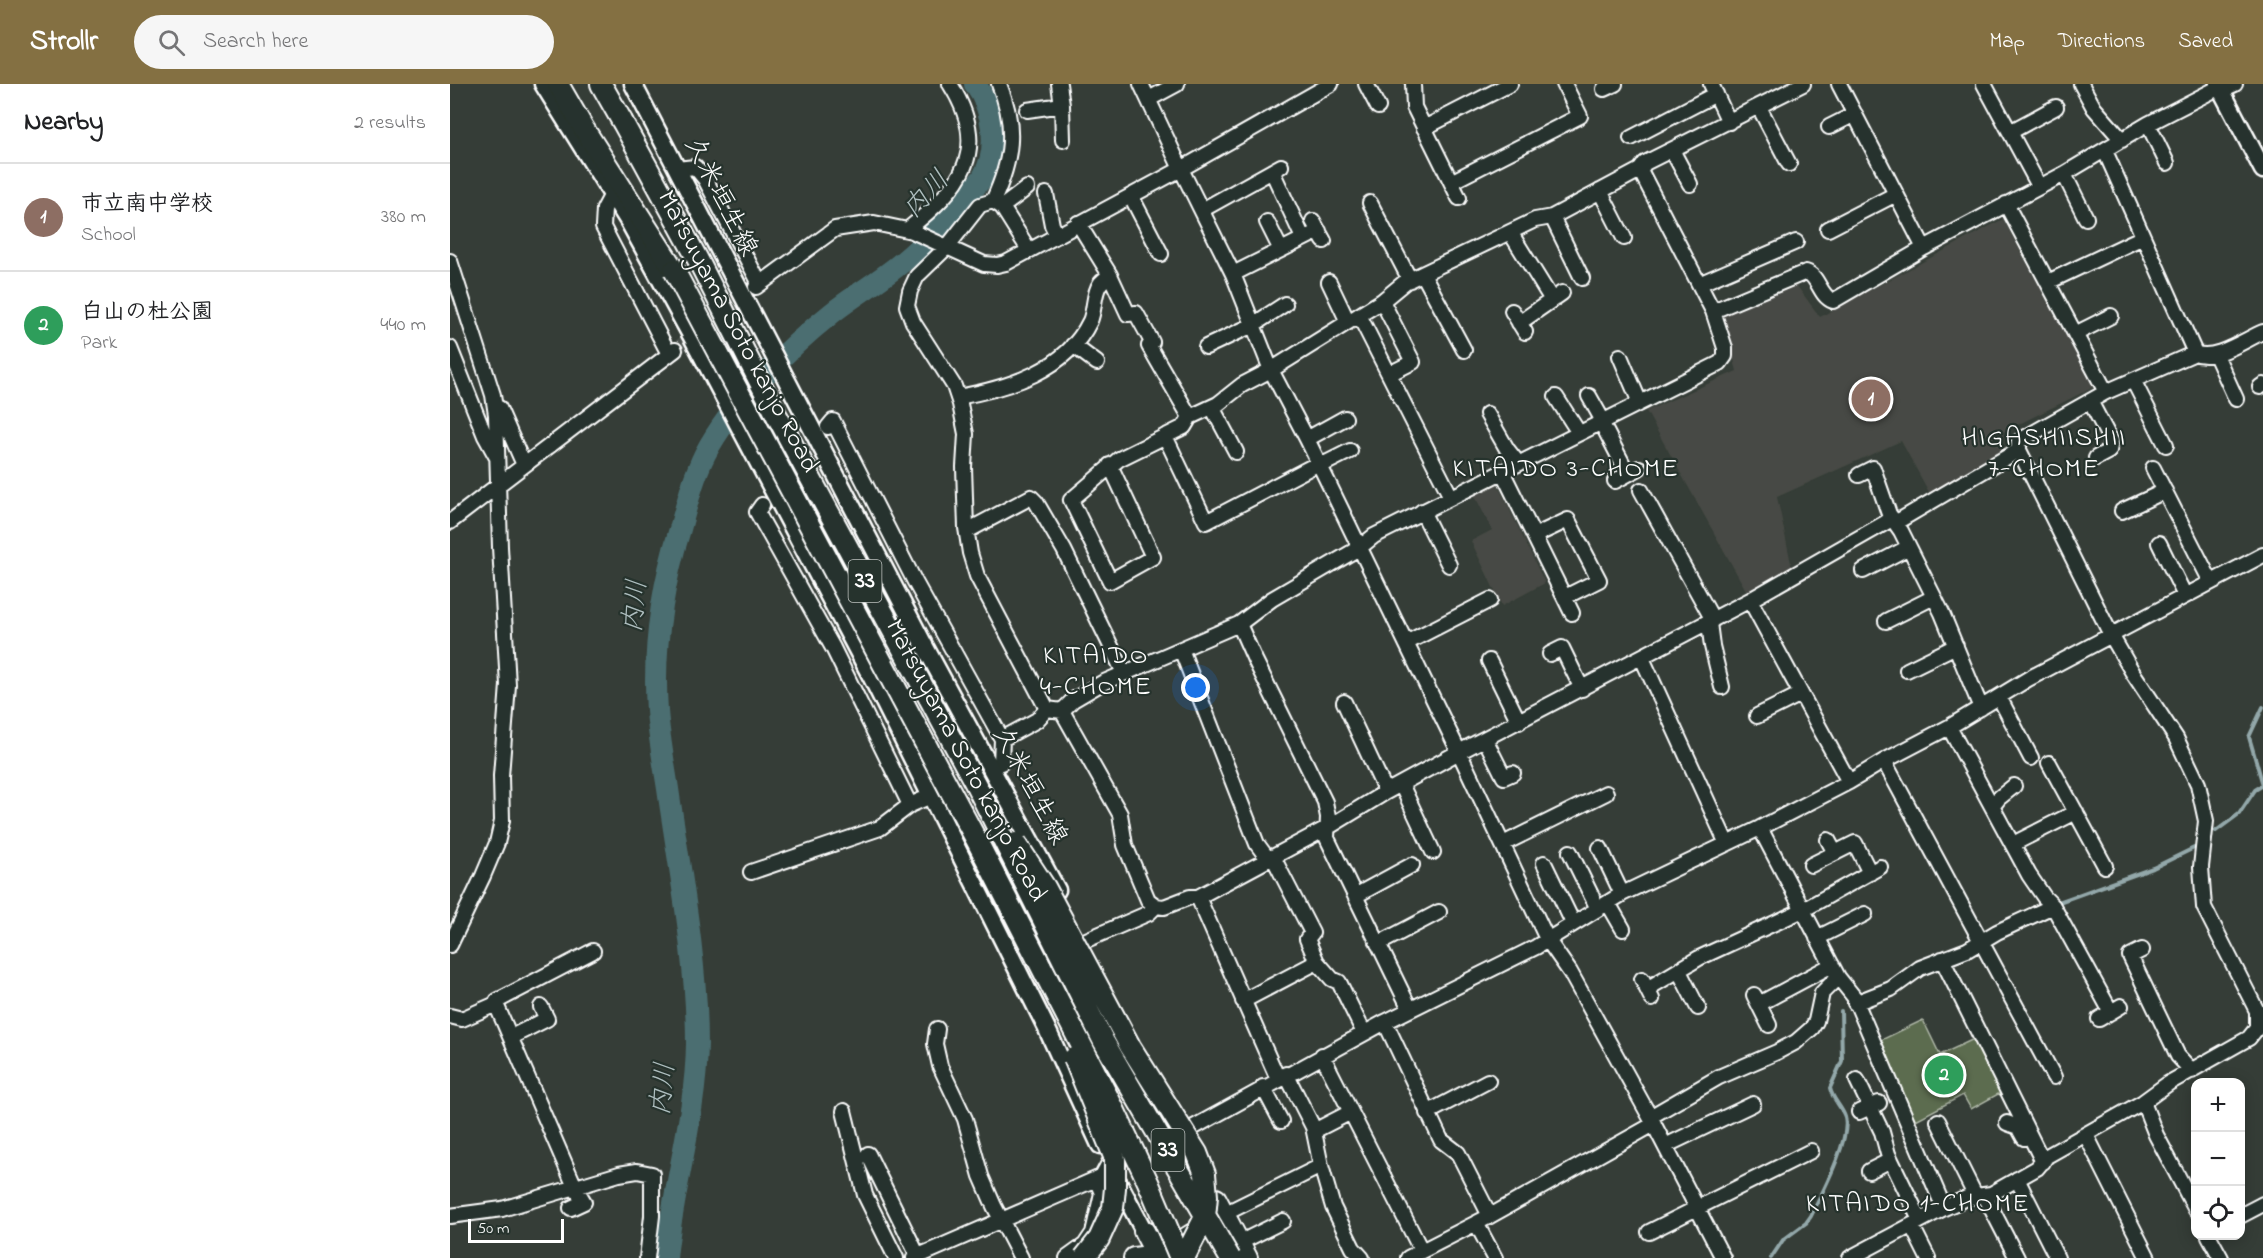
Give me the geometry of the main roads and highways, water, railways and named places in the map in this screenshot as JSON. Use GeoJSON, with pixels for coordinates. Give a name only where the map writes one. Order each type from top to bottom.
{"type":"FeatureCollection","features":[{"type":"Feature","properties":{"kind":"highway","name":"33"},"geometry":{"type":"LineString","coordinates":[[558,84],[674,270]]}},
{"type":"Feature","properties":{"kind":"highway","name":"Matsuyama Soto kanjo Road"},"geometry":{"type":"LineString","coordinates":[[573,84],[977,841],[1112,1105],[1182,1258]]}},
{"type":"Feature","properties":{"kind":"highway","name":"Matsuyama Soto kanjo Road"},"geometry":{"type":"LineString","coordinates":[[601,84],[697,258],[838,531],[976,785],[1104,1042],[1239,1253]]}},
{"type":"Feature","properties":{"kind":"highway","name":"33"},"geometry":{"type":"LineString","coordinates":[[609,84],[622,121]]}},
{"type":"Feature","properties":{"kind":"highway"},"geometry":{"type":"LineString","coordinates":[[976,785],[1044,887],[1130,1046],[1197,1153],[1205,1174],[1208,1196],[1205,1217],[1182,1258]]}},
{"type":"Feature","properties":{"kind":"highway"},"geometry":{"type":"LineString","coordinates":[[977,841],[1020,946],[1082,1075],[1114,1158],[1113,1208],[1099,1239],[1084,1258]]}},
{"type":"Feature","properties":{"kind":"highway"},"geometry":{"type":"LineString","coordinates":[[1134,1258],[1157,1257],[1220,1206],[1239,1253]]}},
{"type":"Feature","properties":{"kind":"highway"},"geometry":{"type":"LineString","coordinates":[[1144,1231],[1157,1257]]}},
{"type":"Feature","properties":{"kind":"main road"},"geometry":{"type":"LineString","coordinates":[[543,84],[634,233],[714,378],[871,676],[1144,1231]]}},
{"type":"Feature","properties":{"kind":"main road","name":"久米垣生線"},"geometry":{"type":"LineString","coordinates":[[633,84],[919,636],[1185,1132],[1220,1206]]}},
{"type":"Feature","properties":{"kind":"main road"},"geometry":{"type":"LineString","coordinates":[[2224,86],[2263,170]]}},
{"type":"Feature","properties":{"kind":"main road"},"geometry":{"type":"LineString","coordinates":[[931,796],[990,766]]}},
{"type":"Feature","properties":{"kind":"main road"},"geometry":{"type":"LineString","coordinates":[[1053,1044],[1120,1008]]}},
{"type":"Feature","properties":{"kind":"waterway","name":"内川"},"geometry":{"type":"LineString","coordinates":[[666,1258],[693,1098],[697,1044],[691,948],[657,711],[656,665],[660,619],[668,573],[701,463],[716,435],[745,397],[779,360],[815,327],[888,273],[928,239],[983,177],[991,154],[992,129],[986,105],[975,84]]}},
{"type":"Feature","properties":{"kind":"waterway"},"geometry":{"type":"LineString","coordinates":[[2263,707],[2249,737],[2263,785]]}},
{"type":"Feature","properties":{"kind":"waterway"},"geometry":{"type":"LineString","coordinates":[[2216,831],[2239,814],[2255,790],[2263,785]]}},
{"type":"Feature","properties":{"kind":"waterway"},"geometry":{"type":"LineString","coordinates":[[2056,903],[2153,868],[2194,848]]}},
{"type":"Feature","properties":{"kind":"waterway"},"geometry":{"type":"LineString","coordinates":[[1771,1258],[1783,1240],[1806,1223],[1811,1216],[1834,1167],[1844,1139],[1845,1117],[1830,1088],[1842,1061],[1841,1011]]}},
{"type":"Feature","properties":{"kind":"tunnel"},"geometry":{"type":"LineString","coordinates":[[675,350],[750,292]]}},
{"type":"Feature","properties":{"kind":"tunnel"},"geometry":{"type":"LineString","coordinates":[[781,483],[823,433]]}},
{"type":"Feature","properties":{"kind":"place","name":"市立南中学校"},"geometry":{"type":"Point","coordinates":[1871,399]}},
{"type":"Feature","properties":{"kind":"place","name":"白山の杜公園"},"geometry":{"type":"Point","coordinates":[1944,1075]}},
{"type":"Feature","properties":{"kind":"district","name":"HIGASHIISHII 7-CHOME"},"geometry":{"type":"Point","coordinates":[2044,454]}},
{"type":"Feature","properties":{"kind":"district","name":"KITAIDO 3-CHOME"},"geometry":{"type":"Point","coordinates":[1566,469]}},
{"type":"Feature","properties":{"kind":"district","name":"KITAIDO 4-CHOME"},"geometry":{"type":"Point","coordinates":[1096,672]}},
{"type":"Feature","properties":{"kind":"district","name":"KITAIDO 1-CHOME"},"geometry":{"type":"Point","coordinates":[1918,1204]}}]}
